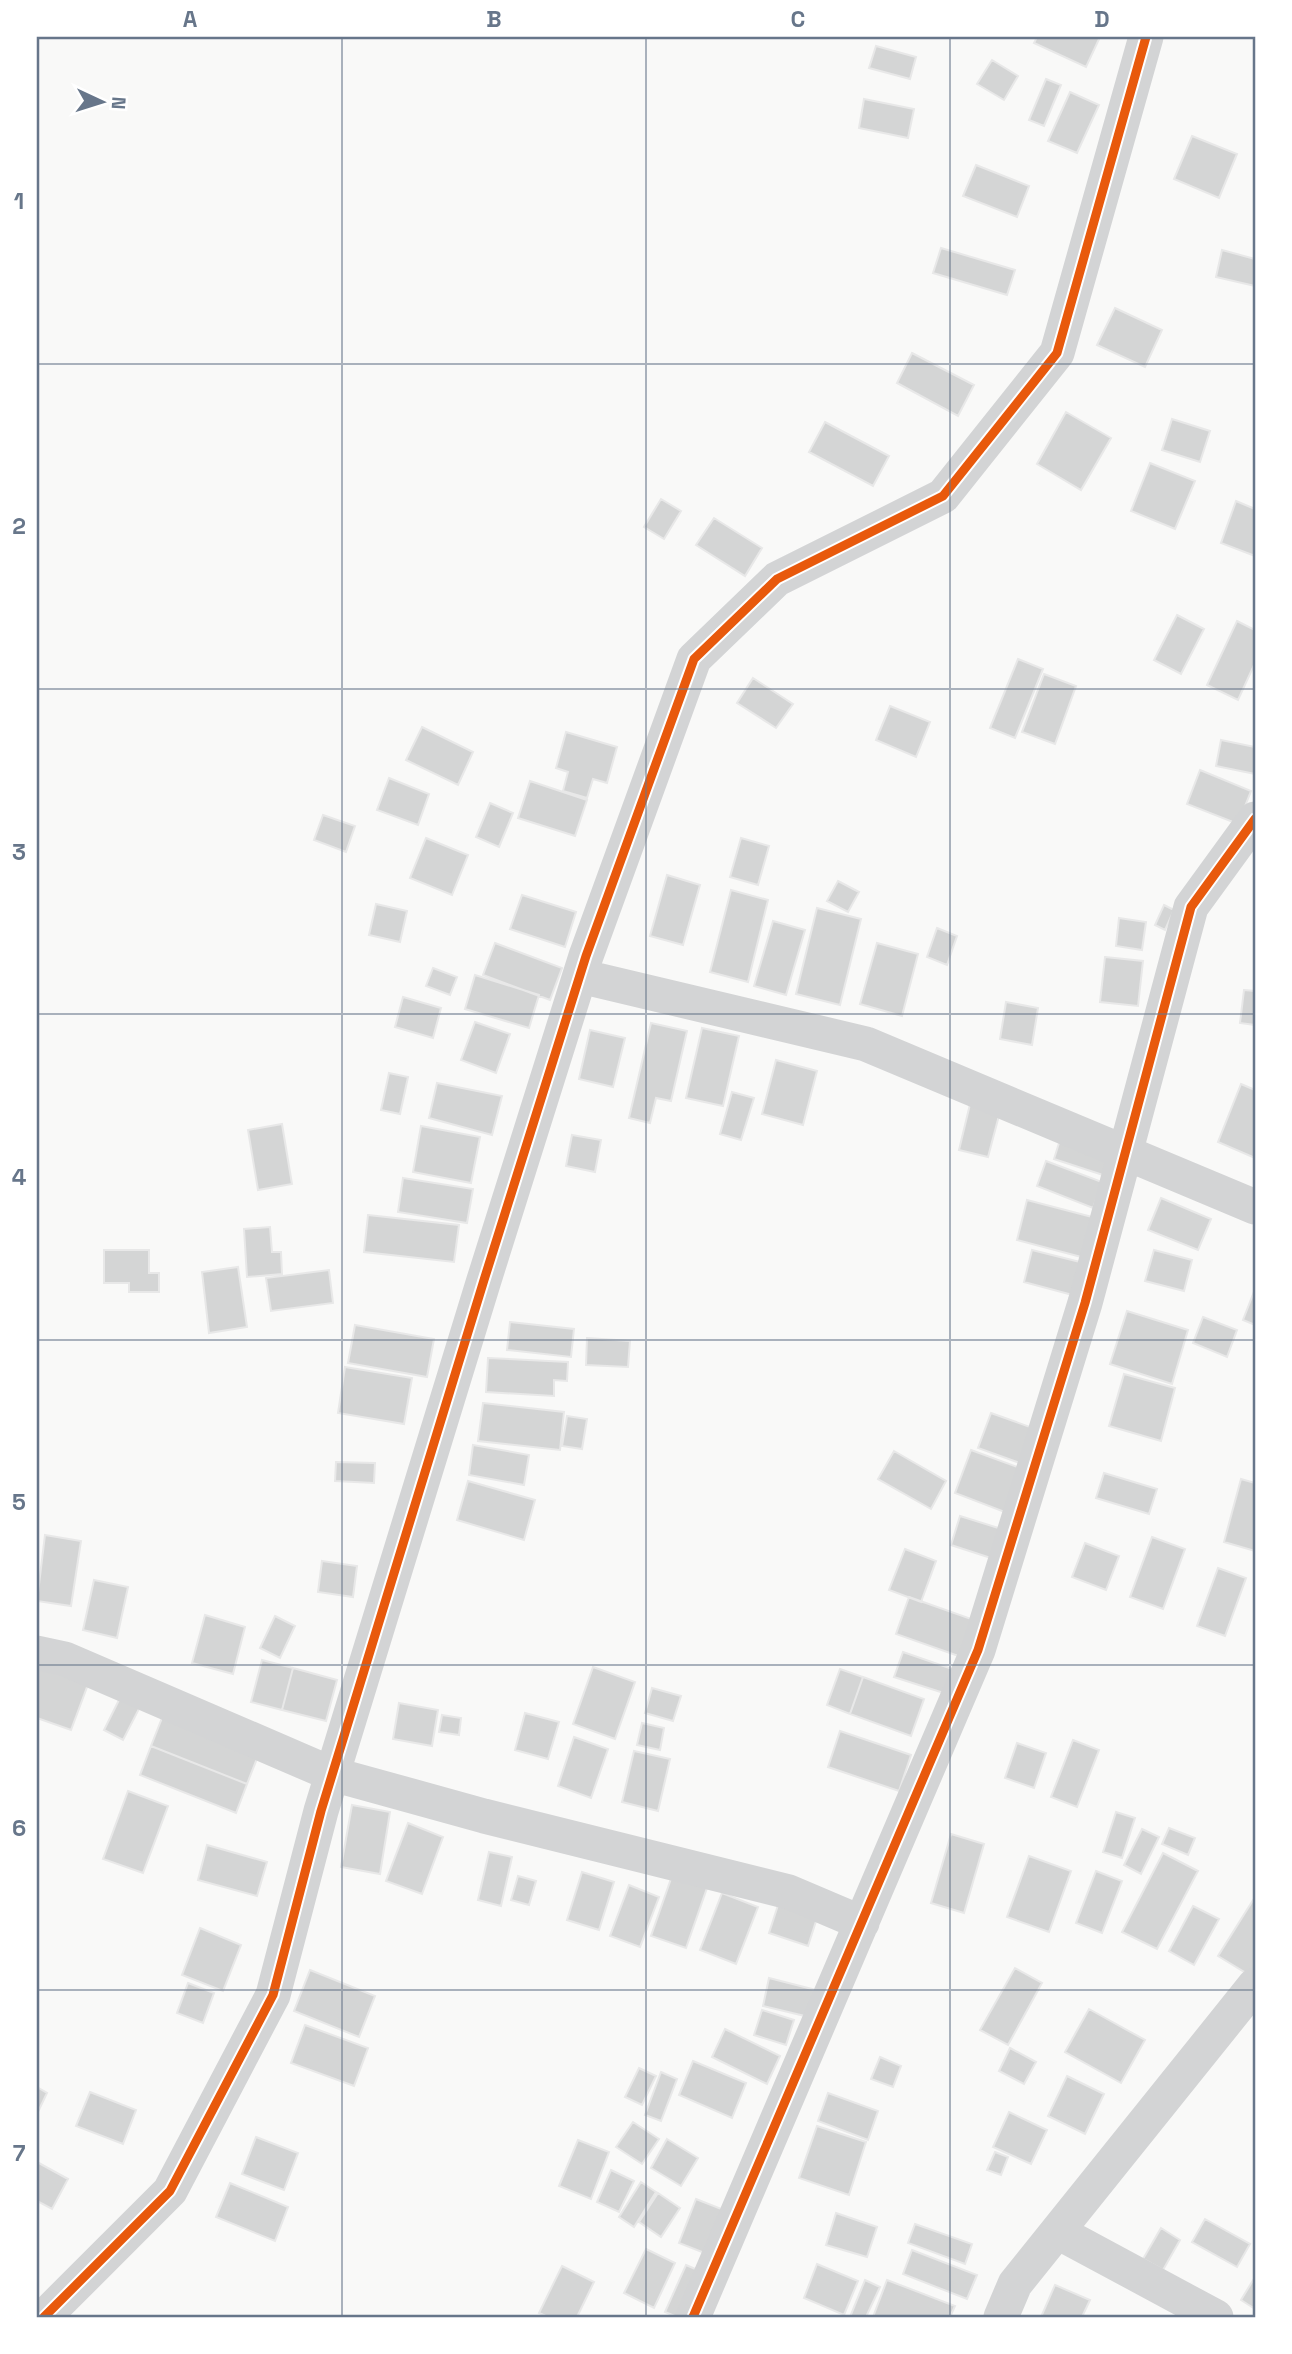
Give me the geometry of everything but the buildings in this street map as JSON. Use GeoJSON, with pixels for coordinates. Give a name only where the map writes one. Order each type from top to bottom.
{"type":"FeatureCollection","features":[{"type":"Feature","properties":{"kind":"street"},"geometry":{"type":"LineString","coordinates":[[44,2317],[170,2190],[273,1995],[332,1774],[580,976],[694,659],[777,579],[943,496],[1057,353],[1146,37]]}},
{"type":"Feature","properties":{"kind":"street"},"geometry":{"type":"LineString","coordinates":[[693,2317],[978,1650],[1085,1303],[1191,907],[1255,819]]}},
{"type":"Feature","properties":{"kind":"street"},"geometry":{"type":"LineString","coordinates":[[580,976],[866,1044],[1255,1208]]}},
{"type":"Feature","properties":{"kind":"street"},"geometry":{"type":"LineString","coordinates":[[37,1653],[65,1660],[332,1774],[484,1816],[789,1892],[862,1923]]}},
{"type":"Feature","properties":{"kind":"street"},"geometry":{"type":"LineString","coordinates":[[1001,2317],[1016,2284],[1255,1985]]}},
{"type":"Feature","properties":{"kind":"street"},"geometry":{"type":"LineString","coordinates":[[1058,2232],[1216,2317]]}},
{"type":"Feature","properties":{"kind":"cycle path"},"geometry":{"type":"LineString","coordinates":[[44,2317],[170,2191],[273,1995],[321,1811],[586,956],[694,659],[777,579],[943,496],[1057,353],[1146,37]]}},
{"type":"Feature","properties":{"kind":"cycle path"},"geometry":{"type":"LineString","coordinates":[[693,2317],[978,1650],[1085,1303],[1191,907],[1255,819]]}}]}
